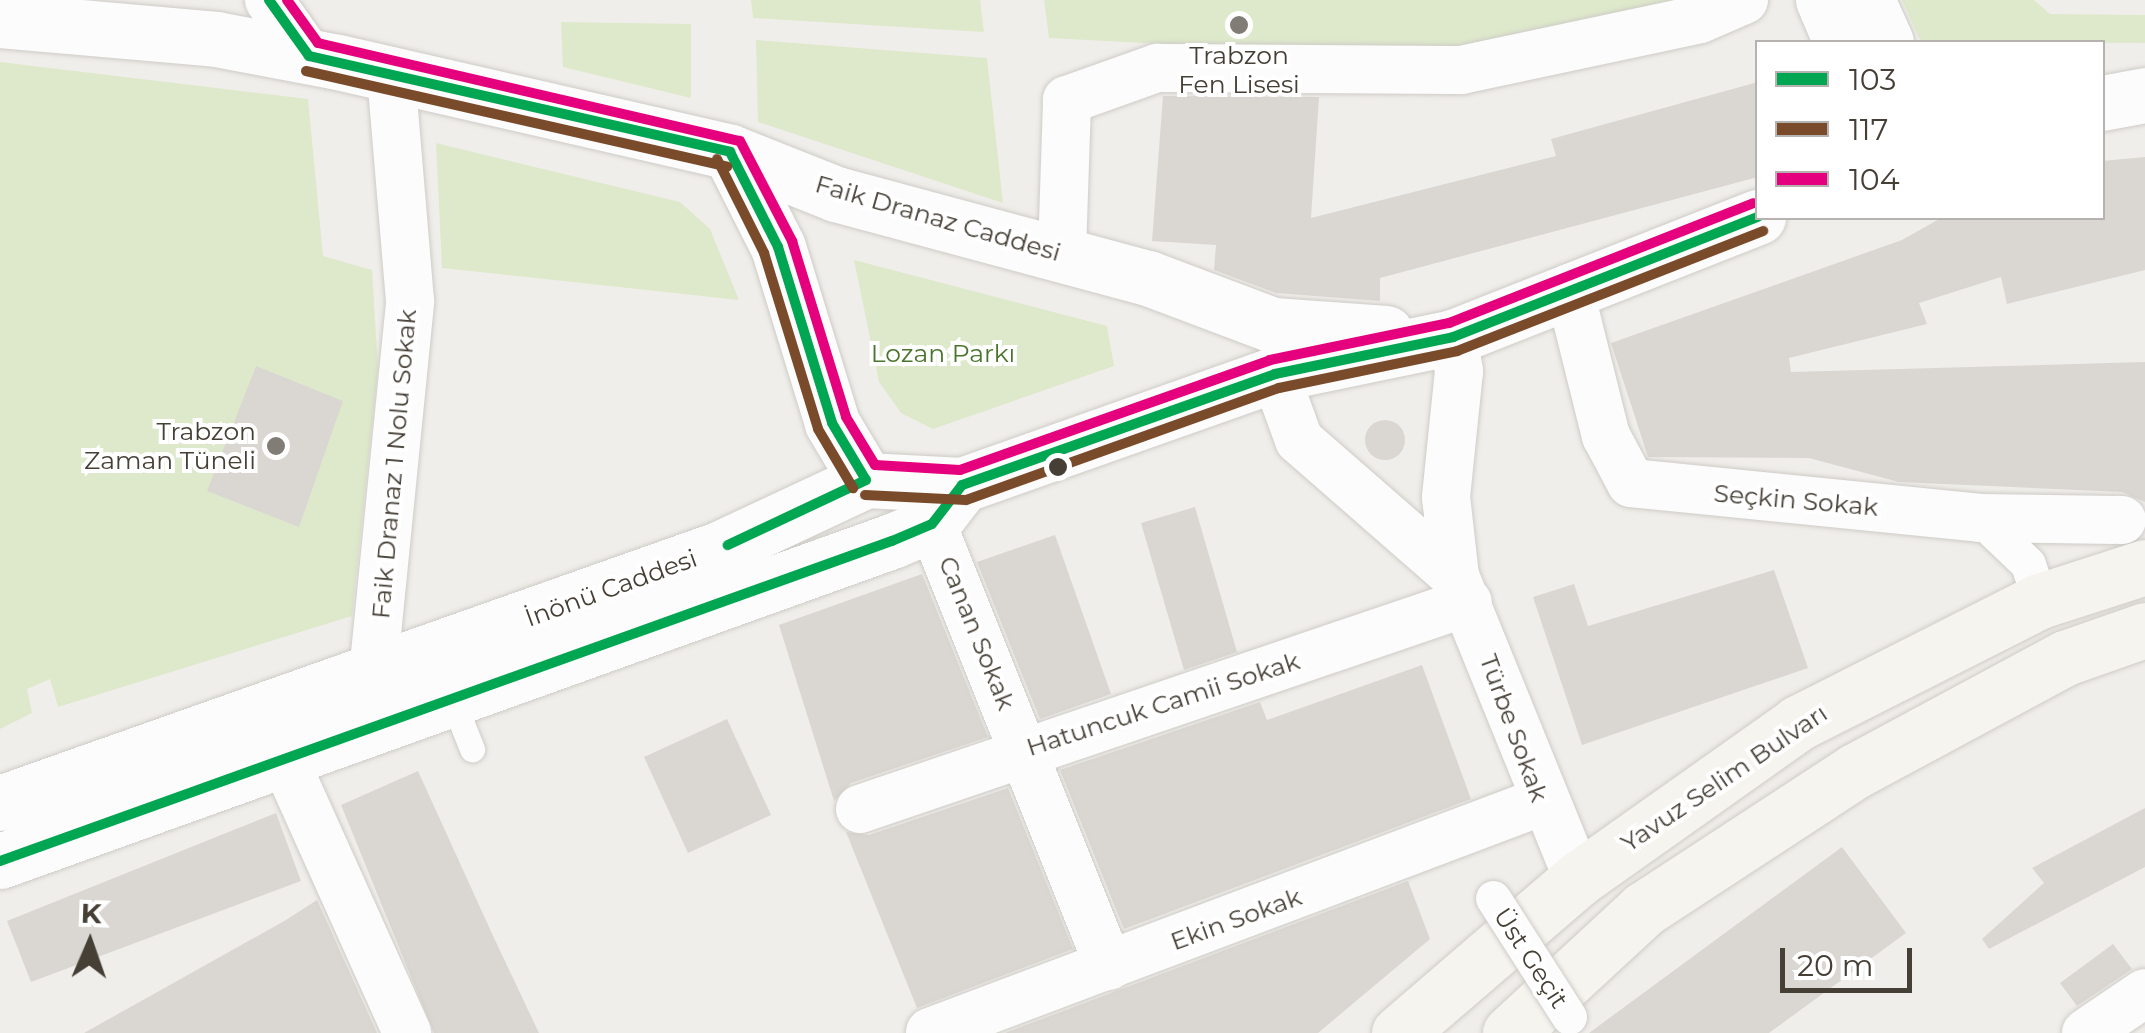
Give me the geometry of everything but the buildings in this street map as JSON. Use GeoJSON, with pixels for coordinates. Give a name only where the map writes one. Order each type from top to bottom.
{"type":"FeatureCollection","features":[{"type":"Feature","properties":{"kind":"main road","name":"Yavuz Selim Bulvarı"},"geometry":{"type":"LineString","coordinates":[[1399,1033],[1513,902],[1578,878],[1798,723],[2034,583],[2137,548]]}},
{"type":"Feature","properties":{"kind":"main road"},"geometry":{"type":"LineString","coordinates":[[1510,1033],[1644,910],[1855,771],[2065,658],[2145,630]]}},
{"type":"Feature","properties":{"kind":"street"},"geometry":{"type":"LineString","coordinates":[[270,0],[309,56]]}},
{"type":"Feature","properties":{"kind":"street"},"geometry":{"type":"LineString","coordinates":[[1062,253],[1067,100],[1157,68],[1460,70],[1700,19],[1744,0]]}},
{"type":"Feature","properties":{"kind":"street"},"geometry":{"type":"LineString","coordinates":[[1822,0],[1839,40]]}},
{"type":"Feature","properties":{"kind":"street"},"geometry":{"type":"LineString","coordinates":[[1868,0],[1885,40]]}},
{"type":"Feature","properties":{"kind":"street","name":"Faik Dranaz Caddesi"},"geometry":{"type":"LineString","coordinates":[[0,20],[309,56],[730,152],[836,194],[1148,278],[1273,325],[1454,337]]}},
{"type":"Feature","properties":{"kind":"street","name":"Faik Dranaz 1 Nolu Sokak"},"geometry":{"type":"LineString","coordinates":[[384,697],[410,301],[392,75]]}},
{"type":"Feature","properties":{"kind":"street"},"geometry":{"type":"LineString","coordinates":[[2105,103],[2145,96]]}},
{"type":"Feature","properties":{"kind":"street"},"geometry":{"type":"LineString","coordinates":[[730,152],[778,247],[832,423],[866,480]]}},
{"type":"Feature","properties":{"kind":"street","name":"İnönü Caddesi"},"geometry":{"type":"LineString","coordinates":[[384,697],[462,725],[947,504],[1275,374],[1454,337],[1569,288],[1755,218]]}},
{"type":"Feature","properties":{"kind":"street","name":"Faik Dranaz Caddesi"},"geometry":{"type":"LineString","coordinates":[[1148,278],[1275,374]]}},
{"type":"Feature","properties":{"kind":"street","name":"Seçkin Sokak"},"geometry":{"type":"LineString","coordinates":[[1569,288],[1606,436],[1631,484],[1980,518],[2072,521],[2137,548]]}},
{"type":"Feature","properties":{"kind":"street","name":"Türbe Sokak"},"geometry":{"type":"LineString","coordinates":[[1454,337],[1459,371],[1446,497],[1461,589],[1540,802],[1578,878]]}},
{"type":"Feature","properties":{"kind":"street","name":"Türbe Sokak"},"geometry":{"type":"LineString","coordinates":[[1275,374],[1299,440],[1461,589]]}},
{"type":"Feature","properties":{"kind":"street","name":"İnönü Caddesi"},"geometry":{"type":"LineString","coordinates":[[0,802],[384,697],[866,480],[947,504]]}},
{"type":"Feature","properties":{"kind":"street","name":"Canan Sokak"},"geometry":{"type":"LineString","coordinates":[[947,504],[1026,750],[1109,966]]}},
{"type":"Feature","properties":{"kind":"street"},"geometry":{"type":"LineString","coordinates":[[1980,518],[2034,583],[2072,521]]}},
{"type":"Feature","properties":{"kind":"street","name":"Hatuncuk Camii Sokak"},"geometry":{"type":"LineString","coordinates":[[860,809],[1461,589]]}},
{"type":"Feature","properties":{"kind":"street","name":"İnönü Caddesi"},"geometry":{"type":"LineString","coordinates":[[0,861],[285,761],[384,697]]}},
{"type":"Feature","properties":{"kind":"street"},"geometry":{"type":"LineString","coordinates":[[285,761],[407,1033]]}},
{"type":"Feature","properties":{"kind":"street","name":"Ekin Sokak"},"geometry":{"type":"LineString","coordinates":[[930,1032],[1540,802]]}},
{"type":"Feature","properties":{"kind":"street","name":"Üst Geçit"},"geometry":{"type":"LineString","coordinates":[[1513,902],[1569,1017]]}},
{"type":"Feature","properties":{"kind":"street"},"geometry":{"type":"LineString","coordinates":[[2086,1033],[2145,992]]}},
{"type":"Feature","properties":{"kind":"green space"},"geometry":{"type":"Polygon","coordinates":[[[751,0],[980,0],[984,32],[753,18],[751,0]]]}},
{"type":"Feature","properties":{"kind":"green space","name":"Trabzon Fen Lisesi"},"geometry":{"type":"Polygon","coordinates":[[[1044,0],[1704,0],[1451,59],[1049,38],[1044,0]]]}},
{"type":"Feature","properties":{"kind":"green space"},"geometry":{"type":"Polygon","coordinates":[[[1902,0],[2034,0],[2050,14],[2145,15],[2145,43],[1920,40],[1902,0]]]}},
{"type":"Feature","properties":{"kind":"green space"},"geometry":{"type":"Polygon","coordinates":[[[561,22],[691,24],[691,98],[563,67],[561,22]]]}},
{"type":"Feature","properties":{"kind":"green space"},"geometry":{"type":"Polygon","coordinates":[[[756,40],[987,58],[1003,203],[758,122],[756,40]]]}},
{"type":"Feature","properties":{"kind":"green space"},"geometry":{"type":"Polygon","coordinates":[[[0,62],[308,99],[323,256],[372,270],[378,368],[352,616],[58,707],[50,679],[27,689],[32,713],[0,729],[0,62]]]}},
{"type":"Feature","properties":{"kind":"green space"},"geometry":{"type":"Polygon","coordinates":[[[436,143],[680,202],[710,229],[739,300],[442,268],[436,143]]]}},
{"type":"Feature","properties":{"kind":"green space","name":"Lozan Parkı"},"geometry":{"type":"Polygon","coordinates":[[[854,260],[1107,326],[1114,366],[933,429],[901,413],[879,382],[854,260]]]}},
{"type":"Feature","properties":{"kind":"transit line","name":"103"},"geometry":{"type":"LineString","coordinates":[[269,0],[309,56],[730,152],[778,247],[832,423],[866,480],[728,545]]}},
{"type":"Feature","properties":{"kind":"transit line","name":"104"},"geometry":{"type":"LineString","coordinates":[[287,0],[318,43],[740,141],[792,241],[846,417],[875,465],[960,470],[1270,360],[1449,323],[1753,203]]}},
{"type":"Feature","properties":{"kind":"transit line","name":"117"},"geometry":{"type":"LineString","coordinates":[[306,71],[727,167]]}},
{"type":"Feature","properties":{"kind":"transit line","name":"117"},"geometry":{"type":"LineString","coordinates":[[717,159],[764,253],[818,429],[853,488]]}},
{"type":"Feature","properties":{"kind":"transit line","name":"103"},"geometry":{"type":"LineString","coordinates":[[0,861],[892,541],[932,524],[962,485],[1275,374],[1453,337],[1755,218]]}},
{"type":"Feature","properties":{"kind":"transit line","name":"117"},"geometry":{"type":"LineString","coordinates":[[865,495],[966,500],[1279,388],[1457,351],[1763,231]]}},
{"type":"Feature","properties":{"kind":"place","name":"Trabzon Fen Lisesi"},"geometry":{"type":"Point","coordinates":[1239,25]}},
{"type":"Feature","properties":{"kind":"place","name":"Trabzon Zaman Tüneli"},"geometry":{"type":"Point","coordinates":[276,446]}}]}
